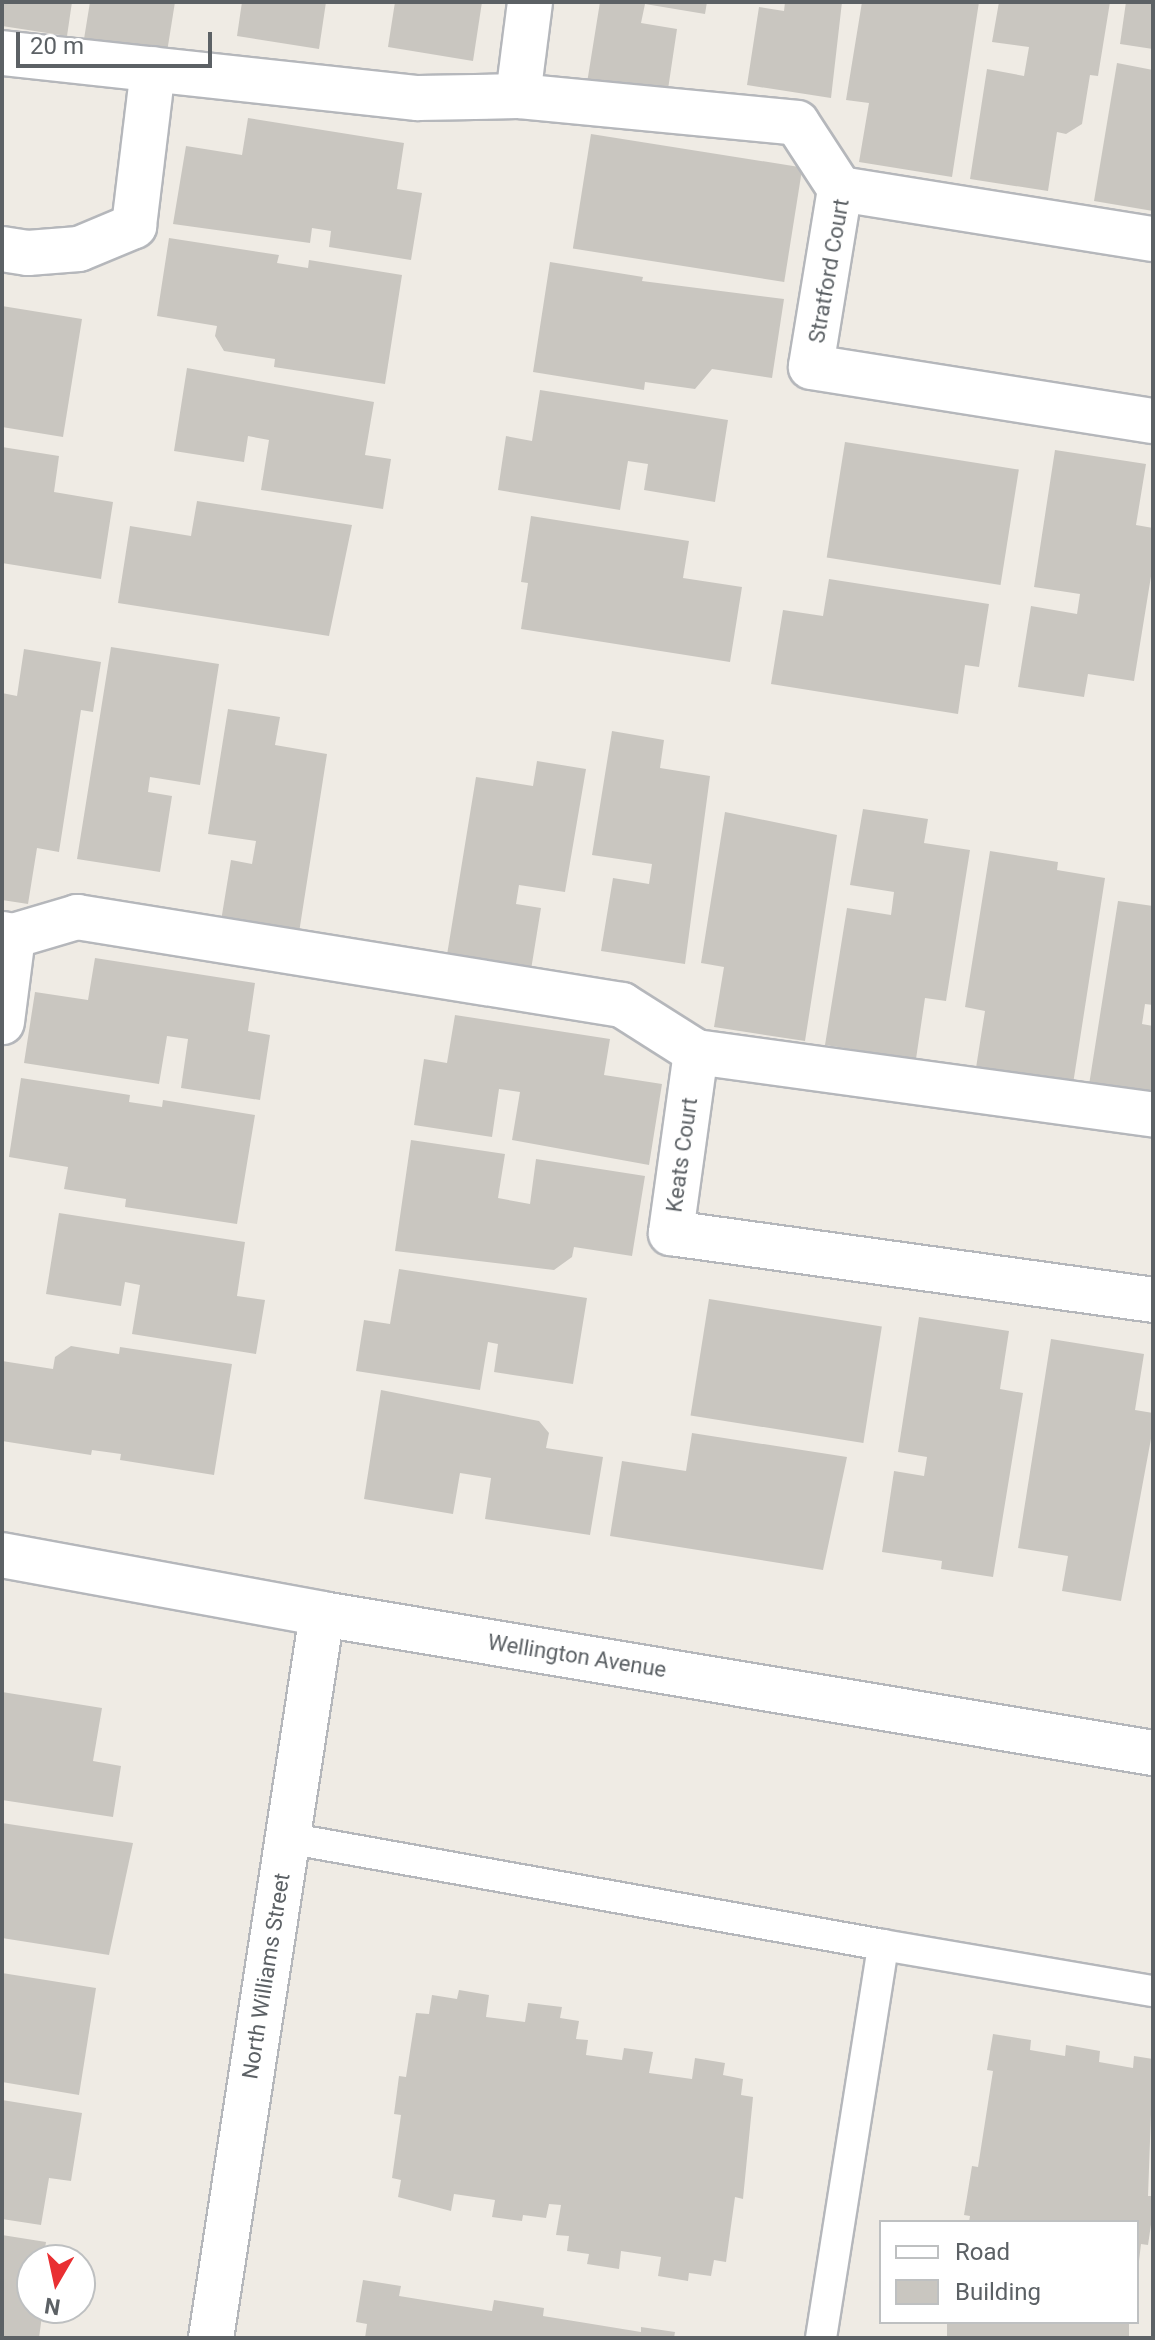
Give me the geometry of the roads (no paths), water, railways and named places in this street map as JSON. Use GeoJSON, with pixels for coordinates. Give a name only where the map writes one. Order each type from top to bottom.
{"type":"FeatureCollection","features":[{"type":"Feature","properties":{"kind":"street"},"geometry":{"type":"LineString","coordinates":[[518,96],[530,2]]}},
{"type":"Feature","properties":{"kind":"street"},"geometry":{"type":"LineString","coordinates":[[2,53],[418,98],[518,96],[797,123],[840,189]]}},
{"type":"Feature","properties":{"kind":"street"},"geometry":{"type":"LineString","coordinates":[[2,249],[79,249],[134,226],[153,69]]}},
{"type":"Feature","properties":{"kind":"street","name":"Stratford Court"},"geometry":{"type":"LineString","coordinates":[[1153,239],[840,189],[811,367],[1153,421]]}},
{"type":"Feature","properties":{"kind":"street"},"geometry":{"type":"LineString","coordinates":[[2,1022],[7,935],[77,917],[622,1005],[696,1052],[1153,1115]]}},
{"type":"Feature","properties":{"kind":"street","name":"Keats Court"},"geometry":{"type":"LineString","coordinates":[[696,1052],[671,1233],[1153,1300]]}},
{"type":"Feature","properties":{"kind":"street","name":"Wellington Avenue"},"geometry":{"type":"LineString","coordinates":[[2,1555],[322,1614],[1153,1753]]}},
{"type":"Feature","properties":{"kind":"street","name":"North Williams Street"},"geometry":{"type":"LineString","coordinates":[[211,2338],[322,1614]]}},
{"type":"Feature","properties":{"kind":"lane"},"geometry":{"type":"LineString","coordinates":[[287,1838],[1153,1991]]}},
{"type":"Feature","properties":{"kind":"lane"},"geometry":{"type":"LineString","coordinates":[[821,2338],[883,1945]]}}]}
